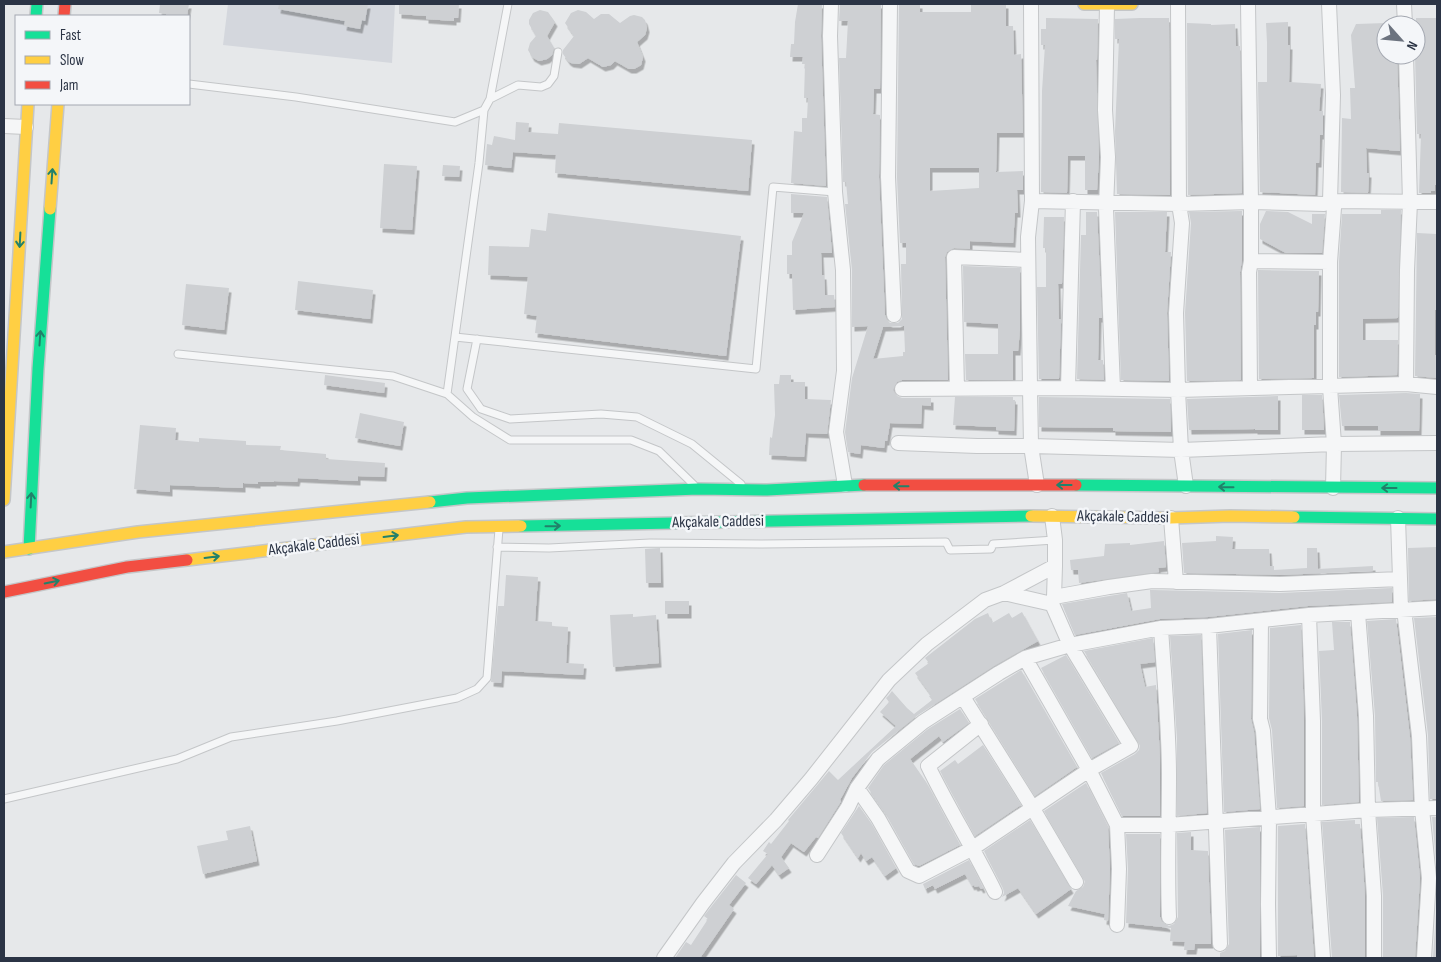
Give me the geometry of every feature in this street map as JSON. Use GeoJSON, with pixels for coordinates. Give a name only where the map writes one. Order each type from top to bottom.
{"type":"FeatureCollection","features":[{"type":"Feature","properties":{"kind":"main road"},"geometry":{"type":"LineString","coordinates":[[1084,4],[1132,4]]}},
{"type":"Feature","properties":{"kind":"main road"},"geometry":{"type":"LineString","coordinates":[[4,500],[9,340],[18,281],[28,105]]}},
{"type":"Feature","properties":{"kind":"main road"},"geometry":{"type":"LineString","coordinates":[[29,549],[39,359],[58,105]]}},
{"type":"Feature","properties":{"kind":"main road","name":"Akçakale Caddesi"},"geometry":{"type":"LineString","coordinates":[[4,552],[138,532],[467,498],[698,490],[767,490],[845,485],[1437,488]]}},
{"type":"Feature","properties":{"kind":"main road","name":"Akçakale Caddesi"},"geometry":{"type":"LineString","coordinates":[[4,592],[127,567],[466,527],[1052,516],[1171,518],[1230,516],[1437,520]]}},
{"type":"Feature","properties":{"kind":"street"},"geometry":{"type":"LineString","coordinates":[[831,4],[830,36],[836,192],[843,270],[844,371],[836,432],[845,485]]}},
{"type":"Feature","properties":{"kind":"street"},"geometry":{"type":"LineString","coordinates":[[890,4],[888,178],[894,315]]}},
{"type":"Feature","properties":{"kind":"street"},"geometry":{"type":"LineString","coordinates":[[1031,4],[1032,201],[1028,237],[1028,260],[1031,446],[1037,485]]}},
{"type":"Feature","properties":{"kind":"street"},"geometry":{"type":"LineString","coordinates":[[1178,4],[1179,204],[1182,223],[1176,313],[1181,450],[1186,486]]}},
{"type":"Feature","properties":{"kind":"street"},"geometry":{"type":"LineString","coordinates":[[1248,4],[1251,202],[1248,289],[1250,388]]}},
{"type":"Feature","properties":{"kind":"street"},"geometry":{"type":"LineString","coordinates":[[1329,4],[1333,95],[1330,201],[1334,208],[1330,262],[1330,387],[1334,444],[1333,488]]}},
{"type":"Feature","properties":{"kind":"street"},"geometry":{"type":"LineString","coordinates":[[1107,5],[1105,110],[1108,157],[1106,208],[1113,389]]}},
{"type":"Feature","properties":{"kind":"street"},"geometry":{"type":"LineString","coordinates":[[1406,65],[1410,202],[1407,270],[1406,384]]}},
{"type":"Feature","properties":{"kind":"street"},"geometry":{"type":"LineString","coordinates":[[4,126],[26,127]]}},
{"type":"Feature","properties":{"kind":"street"},"geometry":{"type":"LineString","coordinates":[[1032,201],[1179,204],[1251,202],[1324,204],[1330,201],[1437,202]]}},
{"type":"Feature","properties":{"kind":"street"},"geometry":{"type":"LineString","coordinates":[[1068,388],[1073,201]]}},
{"type":"Feature","properties":{"kind":"street"},"geometry":{"type":"LineString","coordinates":[[957,390],[954,257],[1028,260]]}},
{"type":"Feature","properties":{"kind":"street"},"geometry":{"type":"LineString","coordinates":[[1250,261],[1330,262]]}},
{"type":"Feature","properties":{"kind":"street"},"geometry":{"type":"LineString","coordinates":[[4,280],[18,281]]}},
{"type":"Feature","properties":{"kind":"street"},"geometry":{"type":"LineString","coordinates":[[902,388],[957,390],[1068,388],[1178,390],[1406,384],[1437,387]]}},
{"type":"Feature","properties":{"kind":"street"},"geometry":{"type":"LineString","coordinates":[[898,443],[1181,450],[1334,444],[1437,443]]}},
{"type":"Feature","properties":{"kind":"street"},"geometry":{"type":"LineString","coordinates":[[858,788],[878,818],[908,871],[919,876],[973,848],[1032,807],[1131,746],[1070,645],[1053,600],[1056,566],[1052,516]]}},
{"type":"Feature","properties":{"kind":"street"},"geometry":{"type":"LineString","coordinates":[[1171,518],[1176,582]]}},
{"type":"Feature","properties":{"kind":"street"},"geometry":{"type":"LineString","coordinates":[[1398,518],[1402,609],[1419,736],[1422,809],[1429,878],[1424,958]]}},
{"type":"Feature","properties":{"kind":"street"},"geometry":{"type":"LineString","coordinates":[[664,958],[734,863],[776,820],[811,779],[889,680],[927,644],[985,600],[1004,593],[1056,566]]}},
{"type":"Feature","properties":{"kind":"street"},"geometry":{"type":"LineString","coordinates":[[1004,593],[1053,600],[1118,586],[1152,582],[1280,584],[1400,580]]}},
{"type":"Feature","properties":{"kind":"street"},"geometry":{"type":"LineString","coordinates":[[817,855],[878,759],[922,722],[1025,658],[1070,645],[1161,628],[1209,626],[1309,615],[1437,608]]}},
{"type":"Feature","properties":{"kind":"street"},"geometry":{"type":"LineString","coordinates":[[1358,613],[1366,716],[1368,810],[1374,896],[1374,958]]}},
{"type":"Feature","properties":{"kind":"street"},"geometry":{"type":"LineString","coordinates":[[1309,615],[1313,721],[1313,814],[1323,958]]}},
{"type":"Feature","properties":{"kind":"street"},"geometry":{"type":"LineString","coordinates":[[1260,621],[1260,719],[1263,731],[1269,818],[1269,958]]}},
{"type":"Feature","properties":{"kind":"street"},"geometry":{"type":"LineString","coordinates":[[1209,626],[1220,944]]}},
{"type":"Feature","properties":{"kind":"street"},"geometry":{"type":"LineString","coordinates":[[1161,628],[1168,733],[1169,917]]}},
{"type":"Feature","properties":{"kind":"street"},"geometry":{"type":"LineString","coordinates":[[1025,658],[1090,770],[1117,825],[1119,869],[1117,925]]}},
{"type":"Feature","properties":{"kind":"street"},"geometry":{"type":"LineString","coordinates":[[963,697],[1032,807],[1076,882]]}},
{"type":"Feature","properties":{"kind":"street"},"geometry":{"type":"LineString","coordinates":[[981,724],[928,766],[995,892]]}},
{"type":"Feature","properties":{"kind":"street"},"geometry":{"type":"LineString","coordinates":[[1117,825],[1168,825],[1368,810],[1437,808]]}},
{"type":"Feature","properties":{"kind":"lane"},"geometry":{"type":"LineString","coordinates":[[446,394],[456,337],[480,163],[484,110],[490,99],[508,4]]}},
{"type":"Feature","properties":{"kind":"lane"},"geometry":{"type":"LineString","coordinates":[[490,99],[518,85],[541,87],[548,84],[554,76],[558,52]]}},
{"type":"Feature","properties":{"kind":"lane"},"geometry":{"type":"LineString","coordinates":[[190,84],[296,97],[455,122],[484,110]]}},
{"type":"Feature","properties":{"kind":"lane"},"geometry":{"type":"LineString","coordinates":[[456,337],[756,369],[773,187],[836,192]]}},
{"type":"Feature","properties":{"kind":"lane"},"geometry":{"type":"LineString","coordinates":[[476,339],[468,389],[481,408],[510,419],[601,414],[637,417],[692,444],[747,489]]}},
{"type":"Feature","properties":{"kind":"lane"},"geometry":{"type":"LineString","coordinates":[[178,354],[393,376],[446,394],[473,417],[510,440],[631,440],[659,451],[698,490]]}},
{"type":"Feature","properties":{"kind":"lane"},"geometry":{"type":"LineString","coordinates":[[4,799],[177,759],[231,738],[336,721],[457,698],[477,690],[487,678],[499,527]]}},
{"type":"Feature","properties":{"kind":"lane"},"geometry":{"type":"LineString","coordinates":[[497,547],[549,548],[650,542],[770,544],[946,542],[950,550],[959,550],[991,549],[993,544],[1055,540]]}},
{"type":"Feature","properties":{"kind":"shaded area"},"geometry":{"type":"Polygon","coordinates":[[[228,4],[395,4],[392,63],[223,45],[228,4]]]}},
{"type":"Feature","properties":{"kind":"building"},"geometry":{"type":"Polygon","coordinates":[[[160,4],[189,4],[187,15],[159,13],[160,4]]]}},
{"type":"Feature","properties":{"kind":"building"},"geometry":{"type":"Polygon","coordinates":[[[279,4],[368,4],[365,21],[362,20],[360,29],[344,26],[345,21],[278,9],[279,4]]]}},
{"type":"Feature","properties":{"kind":"building"},"geometry":{"type":"Polygon","coordinates":[[[399,4],[459,4],[458,18],[454,18],[454,21],[426,19],[426,16],[399,14],[399,4]]]}},
{"type":"Feature","properties":{"kind":"building"},"geometry":{"type":"Polygon","coordinates":[[[798,4],[822,4],[821,36],[826,186],[791,183],[794,131],[802,132],[802,118],[807,118],[808,98],[804,98],[805,64],[802,64],[803,57],[790,57],[791,44],[794,44],[798,4]]]}},
{"type":"Feature","properties":{"kind":"building"},"geometry":{"type":"Polygon","coordinates":[[[840,4],[881,4],[880,89],[874,89],[873,114],[880,115],[879,177],[885,315],[890,323],[898,323],[902,319],[901,264],[906,264],[906,243],[900,243],[897,177],[899,4],[920,4],[920,12],[971,12],[971,4],[1006,4],[1006,26],[1013,26],[1014,55],[1021,54],[1023,133],[997,133],[996,172],[1023,171],[1023,190],[1017,190],[1018,213],[1015,213],[1013,243],[970,241],[970,249],[954,248],[947,252],[945,257],[948,380],[902,380],[897,382],[893,390],[897,396],[902,398],[931,398],[931,406],[922,405],[921,424],[890,423],[884,448],[861,445],[860,454],[848,452],[845,432],[852,378],[868,326],[852,327],[852,270],[845,204],[848,204],[846,182],[843,182],[839,58],[846,58],[848,21],[839,21],[840,4]],[[930,168],[930,191],[979,188],[979,168],[930,168]],[[904,326],[883,327],[873,359],[903,356],[903,352],[905,352],[904,326]]]}},
{"type":"Feature","properties":{"kind":"building"},"geometry":{"type":"Polygon","coordinates":[[[540,10],[548,12],[555,22],[547,36],[554,48],[552,55],[547,59],[539,61],[532,57],[528,50],[530,43],[536,36],[529,24],[529,20],[533,13],[540,10]]]}},
{"type":"Feature","properties":{"kind":"building"},"geometry":{"type":"Polygon","coordinates":[[[578,10],[586,12],[594,19],[601,14],[609,14],[620,23],[630,16],[642,17],[647,28],[645,35],[637,42],[643,57],[641,65],[634,69],[629,69],[615,61],[611,65],[603,67],[588,58],[579,64],[568,61],[563,54],[563,50],[574,36],[565,23],[571,13],[578,10]]]}},
{"type":"Feature","properties":{"kind":"building"},"geometry":{"type":"Polygon","coordinates":[[[1046,18],[1098,19],[1096,60],[1099,157],[1097,190],[1085,190],[1085,156],[1068,156],[1067,193],[1041,192],[1042,91],[1045,45],[1041,45],[1041,29],[1046,29],[1046,18]]]}},
{"type":"Feature","properties":{"kind":"building"},"geometry":{"type":"Polygon","coordinates":[[[1169,18],[1170,195],[1117,194],[1115,131],[1119,39],[1115,39],[1115,19],[1169,18]]]}},
{"type":"Feature","properties":{"kind":"building"},"geometry":{"type":"Polygon","coordinates":[[[1426,18],[1437,18],[1437,185],[1435,185],[1435,191],[1431,191],[1431,193],[1419,193],[1421,134],[1417,134],[1415,65],[1426,65],[1426,18]]]}},
{"type":"Feature","properties":{"kind":"building"},"geometry":{"type":"Polygon","coordinates":[[[1288,22],[1288,45],[1290,45],[1289,82],[1321,84],[1319,111],[1323,111],[1323,135],[1320,135],[1319,163],[1316,163],[1315,195],[1260,192],[1258,82],[1267,82],[1266,23],[1288,22]]]}},
{"type":"Feature","properties":{"kind":"building"},"geometry":{"type":"Polygon","coordinates":[[[1187,23],[1235,24],[1236,46],[1240,46],[1242,193],[1188,195],[1187,23]]]}},
{"type":"Feature","properties":{"kind":"building"},"geometry":{"type":"Polygon","coordinates":[[[1376,23],[1376,65],[1397,65],[1400,151],[1366,148],[1367,173],[1369,173],[1368,193],[1341,192],[1342,118],[1351,119],[1350,88],[1355,88],[1351,35],[1356,24],[1376,23]]]}},
{"type":"Feature","properties":{"kind":"building"},"geometry":{"type":"Polygon","coordinates":[[[516,122],[529,123],[528,132],[558,134],[559,123],[752,140],[748,191],[555,173],[556,155],[513,152],[511,168],[485,165],[487,144],[492,145],[494,136],[515,140],[516,122]]]}},
{"type":"Feature","properties":{"kind":"building"},"geometry":{"type":"Polygon","coordinates":[[[384,164],[417,166],[412,230],[380,228],[384,164]]]}},
{"type":"Feature","properties":{"kind":"building"},"geometry":{"type":"Polygon","coordinates":[[[443,165],[460,166],[459,177],[442,176],[443,165]]]}},
{"type":"Feature","properties":{"kind":"building"},"geometry":{"type":"Polygon","coordinates":[[[791,194],[827,197],[832,253],[821,253],[822,275],[824,275],[825,295],[834,295],[835,307],[793,310],[792,274],[787,274],[787,255],[792,255],[792,242],[804,213],[791,213],[791,194]]]}},
{"type":"Feature","properties":{"kind":"building"},"geometry":{"type":"Polygon","coordinates":[[[1381,210],[1401,210],[1398,318],[1363,319],[1363,340],[1398,340],[1397,375],[1339,377],[1339,262],[1342,214],[1381,214],[1381,210]]]}},
{"type":"Feature","properties":{"kind":"building"},"geometry":{"type":"Polygon","coordinates":[[[1242,211],[1242,260],[1240,272],[1241,380],[1187,381],[1185,313],[1191,223],[1189,212],[1242,211]]]}},
{"type":"Feature","properties":{"kind":"building"},"geometry":{"type":"Polygon","coordinates":[[[1266,211],[1288,212],[1312,224],[1312,214],[1325,214],[1322,253],[1286,253],[1260,239],[1260,224],[1266,211]]]}},
{"type":"Feature","properties":{"kind":"building"},"geometry":{"type":"Polygon","coordinates":[[[1086,212],[1097,212],[1102,318],[1099,318],[1098,360],[1103,360],[1104,380],[1077,379],[1081,235],[1086,235],[1086,212]]]}},
{"type":"Feature","properties":{"kind":"building"},"geometry":{"type":"Polygon","coordinates":[[[1115,212],[1167,212],[1165,252],[1171,252],[1167,313],[1169,381],[1121,380],[1115,212]]]}},
{"type":"Feature","properties":{"kind":"building"},"geometry":{"type":"Polygon","coordinates":[[[548,213],[741,236],[726,356],[535,333],[537,316],[524,314],[528,277],[488,275],[489,246],[529,247],[531,229],[546,231],[548,213]]]}},
{"type":"Feature","properties":{"kind":"building"},"geometry":{"type":"Polygon","coordinates":[[[1044,217],[1064,217],[1062,284],[1058,284],[1059,319],[1061,319],[1059,379],[1039,379],[1037,287],[1046,287],[1046,248],[1043,248],[1044,217]]]}},
{"type":"Feature","properties":{"kind":"building"},"geometry":{"type":"Polygon","coordinates":[[[1417,233],[1437,234],[1435,355],[1437,355],[1437,378],[1415,376],[1417,233]]]}},
{"type":"Feature","properties":{"kind":"building"},"geometry":{"type":"Polygon","coordinates":[[[963,266],[1020,268],[1020,330],[1018,351],[1013,351],[1013,380],[966,380],[965,354],[998,354],[998,324],[964,322],[963,266]]]}},
{"type":"Feature","properties":{"kind":"building"},"geometry":{"type":"Polygon","coordinates":[[[1258,270],[1319,271],[1318,312],[1316,312],[1316,325],[1314,325],[1314,378],[1259,379],[1258,270]]]}},
{"type":"Feature","properties":{"kind":"building"},"geometry":{"type":"Polygon","coordinates":[[[298,281],[373,290],[370,319],[295,310],[298,281]]]}},
{"type":"Feature","properties":{"kind":"building"},"geometry":{"type":"Polygon","coordinates":[[[186,284],[229,288],[224,330],[182,325],[186,284]]]}},
{"type":"Feature","properties":{"kind":"building"},"geometry":{"type":"Polygon","coordinates":[[[325,375],[385,383],[384,393],[324,385],[325,375]]]}},
{"type":"Feature","properties":{"kind":"building"},"geometry":{"type":"Polygon","coordinates":[[[780,375],[791,375],[791,382],[805,382],[805,399],[831,400],[827,434],[806,433],[804,457],[769,455],[770,437],[772,438],[775,415],[774,384],[779,384],[780,375]]]}},
{"type":"Feature","properties":{"kind":"building"},"geometry":{"type":"Polygon","coordinates":[[[1420,394],[1419,431],[1378,431],[1378,426],[1342,426],[1339,395],[1420,394]]]}},
{"type":"Feature","properties":{"kind":"building"},"geometry":{"type":"Polygon","coordinates":[[[1302,395],[1322,395],[1324,430],[1302,430],[1302,395]]]}},
{"type":"Feature","properties":{"kind":"building"},"geometry":{"type":"Polygon","coordinates":[[[1278,396],[1278,430],[1189,430],[1187,399],[1278,396]]]}},
{"type":"Feature","properties":{"kind":"building"},"geometry":{"type":"Polygon","coordinates":[[[955,397],[1013,397],[1013,400],[1015,400],[1014,431],[996,430],[996,427],[953,425],[955,397]]]}},
{"type":"Feature","properties":{"kind":"building"},"geometry":{"type":"Polygon","coordinates":[[[1039,397],[1170,399],[1171,432],[1113,431],[1113,428],[1039,427],[1039,397]]]}},
{"type":"Feature","properties":{"kind":"building"},"geometry":{"type":"Polygon","coordinates":[[[360,413],[404,422],[400,446],[355,438],[360,413]]]}},
{"type":"Feature","properties":{"kind":"building"},"geometry":{"type":"Polygon","coordinates":[[[140,425],[176,428],[175,440],[199,442],[199,438],[246,441],[246,445],[281,446],[280,450],[326,454],[326,459],[385,463],[384,477],[358,476],[358,481],[298,478],[297,482],[243,483],[243,488],[170,485],[170,492],[134,489],[140,425]]]}},
{"type":"Feature","properties":{"kind":"building"},"geometry":{"type":"Polygon","coordinates":[[[1216,536],[1233,537],[1232,549],[1269,549],[1270,566],[1274,566],[1274,570],[1307,568],[1307,548],[1317,548],[1318,569],[1373,566],[1373,571],[1280,575],[1184,573],[1182,543],[1216,541],[1216,536]]]}},
{"type":"Feature","properties":{"kind":"building"},"geometry":{"type":"Polygon","coordinates":[[[1164,541],[1166,567],[1158,568],[1159,572],[1079,583],[1078,570],[1071,570],[1070,560],[1104,556],[1105,544],[1130,543],[1130,545],[1164,541]]]}},
{"type":"Feature","properties":{"kind":"building"},"geometry":{"type":"Polygon","coordinates":[[[1437,547],[1437,599],[1409,601],[1408,548],[1437,547]]]}},
{"type":"Feature","properties":{"kind":"building"},"geometry":{"type":"Polygon","coordinates":[[[660,548],[661,583],[646,583],[645,549],[660,548]]]}},
{"type":"Feature","properties":{"kind":"building"},"geometry":{"type":"Polygon","coordinates":[[[506,575],[538,577],[535,621],[552,622],[552,626],[568,627],[566,663],[584,664],[583,675],[502,671],[501,683],[491,682],[498,606],[504,606],[506,575]]]}},
{"type":"Feature","properties":{"kind":"building"},"geometry":{"type":"Polygon","coordinates":[[[1392,588],[1392,602],[1308,606],[1208,617],[1160,619],[1075,635],[1062,604],[1127,593],[1131,611],[1151,608],[1150,590],[1280,593],[1392,588]]]}},
{"type":"Feature","properties":{"kind":"building"},"geometry":{"type":"Polygon","coordinates":[[[665,601],[689,601],[689,614],[665,614],[665,601]]]}},
{"type":"Feature","properties":{"kind":"building"},"geometry":{"type":"Polygon","coordinates":[[[1022,612],[1038,641],[994,666],[918,715],[872,752],[852,778],[840,803],[818,838],[816,837],[804,852],[791,843],[781,857],[789,868],[779,875],[772,865],[756,884],[748,878],[768,854],[763,851],[769,842],[771,844],[788,820],[829,771],[838,780],[896,726],[880,712],[889,702],[886,698],[892,691],[914,714],[932,700],[929,696],[931,695],[915,673],[929,663],[925,658],[975,619],[988,613],[992,623],[1009,613],[1012,618],[1022,612]]]}},
{"type":"Feature","properties":{"kind":"building"},"geometry":{"type":"Polygon","coordinates":[[[633,614],[633,617],[656,615],[659,663],[613,667],[610,615],[633,614]]]}},
{"type":"Feature","properties":{"kind":"building"},"geometry":{"type":"Polygon","coordinates":[[[1437,617],[1437,799],[1430,799],[1428,735],[1414,618],[1437,617]]]}},
{"type":"Feature","properties":{"kind":"building"},"geometry":{"type":"Polygon","coordinates":[[[1396,619],[1410,737],[1413,800],[1381,801],[1378,782],[1376,782],[1375,716],[1367,621],[1396,619]]]}},
{"type":"Feature","properties":{"kind":"building"},"geometry":{"type":"Polygon","coordinates":[[[1332,622],[1350,622],[1357,716],[1359,802],[1322,805],[1322,721],[1319,651],[1334,650],[1332,622]]]}},
{"type":"Feature","properties":{"kind":"building"},"geometry":{"type":"Polygon","coordinates":[[[1301,625],[1304,806],[1277,808],[1272,730],[1269,718],[1270,628],[1301,625]]]}},
{"type":"Feature","properties":{"kind":"building"},"geometry":{"type":"Polygon","coordinates":[[[1252,630],[1251,719],[1254,732],[1260,809],[1224,812],[1218,634],[1252,630]]]}},
{"type":"Feature","properties":{"kind":"building"},"geometry":{"type":"Polygon","coordinates":[[[1201,635],[1207,813],[1177,816],[1177,739],[1170,636],[1201,635]]]}},
{"type":"Feature","properties":{"kind":"building"},"geometry":{"type":"Polygon","coordinates":[[[1153,638],[1155,662],[1140,664],[1145,687],[1156,685],[1160,758],[1160,816],[1122,816],[1101,773],[1135,754],[1139,750],[1140,745],[1084,651],[1153,638]]]}},
{"type":"Feature","properties":{"kind":"building"},"geometry":{"type":"Polygon","coordinates":[[[1066,655],[1119,743],[1092,758],[1041,668],[1066,655]]]}},
{"type":"Feature","properties":{"kind":"building"},"geometry":{"type":"Polygon","coordinates":[[[1021,670],[1077,767],[1035,796],[975,699],[1021,670]]]}},
{"type":"Feature","properties":{"kind":"building"},"geometry":{"type":"Polygon","coordinates":[[[960,709],[969,723],[943,742],[939,736],[910,759],[926,782],[960,845],[919,866],[914,864],[886,814],[868,788],[884,765],[928,729],[960,709]]]}},
{"type":"Feature","properties":{"kind":"building"},"geometry":{"type":"Polygon","coordinates":[[[983,745],[1021,805],[975,836],[940,771],[955,760],[958,764],[983,745]]]}},
{"type":"Feature","properties":{"kind":"building"},"geometry":{"type":"Polygon","coordinates":[[[1086,783],[1108,827],[1110,869],[1108,921],[1104,920],[1105,914],[1068,906],[1076,891],[1083,887],[1085,881],[1044,811],[1086,783]]]}},
{"type":"Feature","properties":{"kind":"building"},"geometry":{"type":"Polygon","coordinates":[[[859,806],[871,823],[896,868],[885,876],[872,857],[866,861],[861,853],[858,858],[841,833],[859,806]]]}},
{"type":"Feature","properties":{"kind":"building"},"geometry":{"type":"Polygon","coordinates":[[[1414,817],[1420,878],[1415,958],[1383,958],[1383,895],[1377,818],[1414,817]]]}},
{"type":"Feature","properties":{"kind":"building"},"geometry":{"type":"Polygon","coordinates":[[[1432,817],[1437,817],[1437,873],[1432,817]]]}},
{"type":"Feature","properties":{"kind":"building"},"geometry":{"type":"Polygon","coordinates":[[[1030,820],[1071,889],[1036,914],[1018,888],[1002,897],[1004,893],[1003,888],[984,851],[1030,820]]]}},
{"type":"Feature","properties":{"kind":"building"},"geometry":{"type":"Polygon","coordinates":[[[1355,820],[1355,824],[1360,824],[1365,896],[1365,958],[1332,958],[1322,822],[1355,820]]]}},
{"type":"Feature","properties":{"kind":"building"},"geometry":{"type":"Polygon","coordinates":[[[1305,824],[1314,958],[1297,958],[1297,955],[1278,956],[1278,826],[1305,824]]]}},
{"type":"Feature","properties":{"kind":"building"},"geometry":{"type":"Polygon","coordinates":[[[250,826],[257,861],[203,874],[197,846],[228,840],[226,831],[250,826]]]}},
{"type":"Feature","properties":{"kind":"building"},"geometry":{"type":"Polygon","coordinates":[[[1260,827],[1260,958],[1220,958],[1220,953],[1225,951],[1229,944],[1225,830],[1260,827]]]}},
{"type":"Feature","properties":{"kind":"building"},"geometry":{"type":"Polygon","coordinates":[[[1191,832],[1191,850],[1208,851],[1211,944],[1195,944],[1194,950],[1184,950],[1185,942],[1170,941],[1171,928],[1126,923],[1128,869],[1126,834],[1160,834],[1160,917],[1162,922],[1169,926],[1174,924],[1178,917],[1177,833],[1191,832]]]}},
{"type":"Feature","properties":{"kind":"building"},"geometry":{"type":"Polygon","coordinates":[[[969,860],[983,888],[972,886],[965,874],[935,889],[933,885],[925,889],[923,884],[969,860]]]}},
{"type":"Feature","properties":{"kind":"building"},"geometry":{"type":"Polygon","coordinates":[[[736,875],[746,883],[729,905],[734,909],[700,958],[675,958],[686,942],[691,945],[708,919],[704,916],[736,875]]]}},
{"type":"Feature","properties":{"kind":"building"},"geometry":{"type":"Polygon","coordinates":[[[1437,898],[1437,958],[1433,958],[1437,898]]]}},
{"type":"Feature","properties":{"kind":"traffic: fast"},"geometry":{"type":"LineString","coordinates":[[36,15],[37,4]]}},
{"type":"Feature","properties":{"kind":"traffic: fast"},"geometry":{"type":"LineString","coordinates":[[29,549],[38,369],[50,209]]}},
{"type":"Feature","properties":{"kind":"traffic: fast"},"geometry":{"type":"LineString","coordinates":[[430,502],[467,498],[698,489],[767,490],[864,485]]}},
{"type":"Feature","properties":{"kind":"traffic: fast"},"geometry":{"type":"LineString","coordinates":[[1076,485],[1437,488]]}},
{"type":"Feature","properties":{"kind":"traffic: fast"},"geometry":{"type":"LineString","coordinates":[[521,526],[1031,516]]}},
{"type":"Feature","properties":{"kind":"traffic: fast"},"geometry":{"type":"LineString","coordinates":[[1294,517],[1437,519]]}},
{"type":"Feature","properties":{"kind":"traffic: slow"},"geometry":{"type":"LineString","coordinates":[[1084,4],[1132,4]]}},
{"type":"Feature","properties":{"kind":"traffic: slow"},"geometry":{"type":"LineString","coordinates":[[4,500],[28,105]]}},
{"type":"Feature","properties":{"kind":"traffic: slow"},"geometry":{"type":"LineString","coordinates":[[50,209],[58,105]]}},
{"type":"Feature","properties":{"kind":"traffic: slow"},"geometry":{"type":"LineString","coordinates":[[4,552],[138,532],[430,502]]}},
{"type":"Feature","properties":{"kind":"traffic: slow"},"geometry":{"type":"LineString","coordinates":[[1031,516],[1294,517]]}},
{"type":"Feature","properties":{"kind":"traffic: slow"},"geometry":{"type":"LineString","coordinates":[[187,560],[466,527],[521,526]]}},
{"type":"Feature","properties":{"kind":"traffic: jam"},"geometry":{"type":"LineString","coordinates":[[64,15],[65,4]]}},
{"type":"Feature","properties":{"kind":"traffic: jam"},"geometry":{"type":"LineString","coordinates":[[864,485],[1076,485]]}},
{"type":"Feature","properties":{"kind":"traffic: jam"},"geometry":{"type":"LineString","coordinates":[[4,592],[127,567],[187,560]]}}]}
